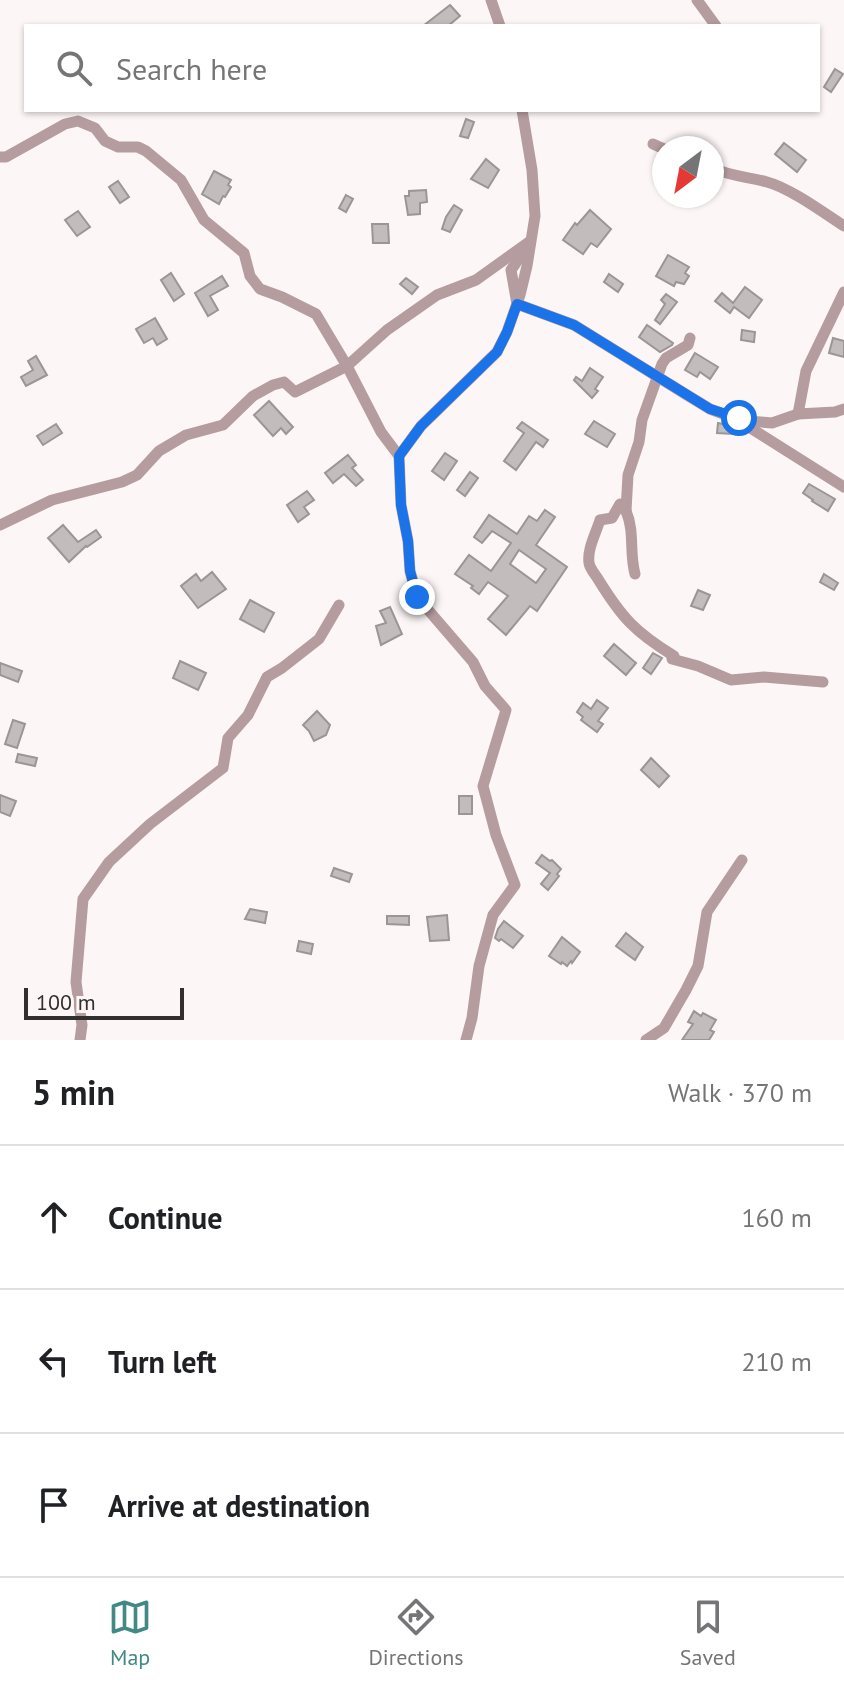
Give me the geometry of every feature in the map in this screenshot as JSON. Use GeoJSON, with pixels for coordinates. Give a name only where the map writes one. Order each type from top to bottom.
{"type":"FeatureCollection","features":[{"type":"Feature","properties":{"kind":"street"},"geometry":{"type":"LineString","coordinates":[[491,0],[499,24]]}},
{"type":"Feature","properties":{"kind":"street"},"geometry":{"type":"LineString","coordinates":[[697,0],[715,24]]}},
{"type":"Feature","properties":{"kind":"street"},"geometry":{"type":"LineString","coordinates":[[399,456],[421,426],[497,352],[507,332],[527,266],[535,216],[532,170],[522,112]]}},
{"type":"Feature","properties":{"kind":"street"},"geometry":{"type":"LineString","coordinates":[[0,157],[6,157],[65,124],[78,121],[95,128],[105,141],[118,147],[138,147],[146,151],[181,180],[204,220],[244,253],[250,276],[260,289],[316,314],[381,432],[399,456],[401,505],[410,571],[417,597],[473,662],[485,686],[506,710],[483,786],[496,835],[515,885],[493,915],[479,966],[466,1040]]}},
{"type":"Feature","properties":{"kind":"street"},"geometry":{"type":"LineString","coordinates":[[724,173],[770,182],[844,226]]}},
{"type":"Feature","properties":{"kind":"street"},"geometry":{"type":"LineString","coordinates":[[0,525],[52,500],[122,482],[137,475],[159,451],[186,435],[223,425],[253,396],[273,385],[284,382],[295,392],[347,366],[387,330],[437,295],[476,280],[529,242]]}},
{"type":"Feature","properties":{"kind":"street"},"geometry":{"type":"LineString","coordinates":[[798,414],[806,371],[844,292]]}},
{"type":"Feature","properties":{"kind":"street"},"geometry":{"type":"LineString","coordinates":[[517,304],[574,325],[710,409],[733,417],[772,423],[798,414],[844,409]]}},
{"type":"Feature","properties":{"kind":"street"},"geometry":{"type":"LineString","coordinates":[[635,574],[631,560],[631,526],[626,511],[628,475],[639,442],[642,420],[662,364],[666,358],[688,345],[690,338]]}},
{"type":"Feature","properties":{"kind":"street"},"geometry":{"type":"LineString","coordinates":[[733,417],[844,487]]}},
{"type":"Feature","properties":{"kind":"street"},"geometry":{"type":"LineString","coordinates":[[626,511],[620,504],[612,518],[600,520],[590,549],[589,565],[625,620],[673,657],[731,680],[764,677],[823,682]]}},
{"type":"Feature","properties":{"kind":"street"},"geometry":{"type":"LineString","coordinates":[[80,1040],[82,1025],[76,982],[83,899],[109,862],[129,843],[223,768],[228,738],[248,715],[267,677],[319,639],[339,605]]}},
{"type":"Feature","properties":{"kind":"street"},"geometry":{"type":"LineString","coordinates":[[646,1040],[664,1028],[686,990],[698,966],[707,912],[742,860]]}},
{"type":"Feature","properties":{"kind":"building"},"geometry":{"type":"Polygon","coordinates":[[[450,5],[460,16],[450,24],[426,24],[450,5]]]}},
{"type":"Feature","properties":{"kind":"building"},"geometry":{"type":"Polygon","coordinates":[[[835,69],[843,74],[831,92],[824,87],[835,69]]]}},
{"type":"Feature","properties":{"kind":"building"},"geometry":{"type":"Polygon","coordinates":[[[466,119],[474,122],[468,138],[460,136],[466,119]]]}},
{"type":"Feature","properties":{"kind":"building"},"geometry":{"type":"Polygon","coordinates":[[[784,143],[806,160],[797,172],[775,154],[784,143]]]}},
{"type":"Feature","properties":{"kind":"building"},"geometry":{"type":"Polygon","coordinates":[[[486,159],[499,170],[488,188],[471,179],[486,159]]]}},
{"type":"Feature","properties":{"kind":"building"},"geometry":{"type":"Polygon","coordinates":[[[214,171],[231,180],[228,185],[231,187],[219,204],[202,194],[214,171]]]}},
{"type":"Feature","properties":{"kind":"building"},"geometry":{"type":"Polygon","coordinates":[[[118,181],[129,197],[120,203],[109,187],[118,181]]]}},
{"type":"Feature","properties":{"kind":"building"},"geometry":{"type":"Polygon","coordinates":[[[426,190],[427,202],[420,203],[420,214],[408,215],[405,196],[409,196],[409,191],[426,190]]]}},
{"type":"Feature","properties":{"kind":"building"},"geometry":{"type":"Polygon","coordinates":[[[346,195],[353,199],[346,212],[339,208],[346,195]]]}},
{"type":"Feature","properties":{"kind":"building"},"geometry":{"type":"Polygon","coordinates":[[[454,205],[462,210],[450,232],[442,229],[454,205]]]}},
{"type":"Feature","properties":{"kind":"building"},"geometry":{"type":"Polygon","coordinates":[[[590,210],[611,229],[597,247],[591,243],[583,254],[563,240],[575,223],[577,225],[590,210]]]}},
{"type":"Feature","properties":{"kind":"building"},"geometry":{"type":"Polygon","coordinates":[[[78,211],[90,227],[77,236],[65,220],[78,211]]]}},
{"type":"Feature","properties":{"kind":"building"},"geometry":{"type":"Polygon","coordinates":[[[372,224],[388,224],[389,243],[373,243],[372,224]]]}},
{"type":"Feature","properties":{"kind":"building"},"geometry":{"type":"Polygon","coordinates":[[[668,255],[689,267],[685,273],[689,276],[684,284],[676,282],[674,286],[656,276],[668,255]]]}},
{"type":"Feature","properties":{"kind":"building"},"geometry":{"type":"Polygon","coordinates":[[[171,273],[184,294],[174,301],[161,280],[171,273]]]}},
{"type":"Feature","properties":{"kind":"building"},"geometry":{"type":"Polygon","coordinates":[[[609,274],[623,284],[618,292],[604,282],[609,274]]]}},
{"type":"Feature","properties":{"kind":"building"},"geometry":{"type":"Polygon","coordinates":[[[222,276],[228,286],[210,296],[218,310],[208,316],[195,293],[222,276]]]}},
{"type":"Feature","properties":{"kind":"building"},"geometry":{"type":"Polygon","coordinates":[[[406,278],[418,287],[412,294],[400,284],[406,278]]]}},
{"type":"Feature","properties":{"kind":"building"},"geometry":{"type":"Polygon","coordinates":[[[745,287],[762,300],[749,318],[734,307],[730,313],[715,301],[722,293],[733,303],[745,287]]]}},
{"type":"Feature","properties":{"kind":"building"},"geometry":{"type":"Polygon","coordinates":[[[666,294],[677,302],[660,324],[655,320],[665,304],[661,300],[666,294]]]}},
{"type":"Feature","properties":{"kind":"building"},"geometry":{"type":"Polygon","coordinates":[[[155,318],[167,339],[157,345],[153,338],[144,343],[136,329],[155,318]]]}},
{"type":"Feature","properties":{"kind":"building"},"geometry":{"type":"Polygon","coordinates":[[[647,325],[672,345],[660,352],[639,337],[647,325]]]}},
{"type":"Feature","properties":{"kind":"building"},"geometry":{"type":"Polygon","coordinates":[[[742,330],[755,332],[754,342],[741,340],[742,330]]]}},
{"type":"Feature","properties":{"kind":"building"},"geometry":{"type":"Polygon","coordinates":[[[833,338],[844,341],[844,357],[829,353],[833,338]]]}},
{"type":"Feature","properties":{"kind":"building"},"geometry":{"type":"Polygon","coordinates":[[[695,353],[718,367],[710,379],[700,372],[697,377],[685,370],[695,353]]]}},
{"type":"Feature","properties":{"kind":"building"},"geometry":{"type":"Polygon","coordinates":[[[36,356],[47,375],[26,386],[21,377],[33,370],[28,361],[36,356]]]}},
{"type":"Feature","properties":{"kind":"building"},"geometry":{"type":"Polygon","coordinates":[[[590,368],[603,377],[592,398],[574,380],[576,377],[582,381],[590,368]]]}},
{"type":"Feature","properties":{"kind":"building"},"geometry":{"type":"Polygon","coordinates":[[[269,401],[293,427],[286,434],[281,428],[273,436],[254,415],[269,401]]]}},
{"type":"Feature","properties":{"kind":"building"},"geometry":{"type":"Polygon","coordinates":[[[594,421],[615,434],[607,447],[585,434],[594,421]]]}},
{"type":"Feature","properties":{"kind":"building"},"geometry":{"type":"Polygon","coordinates":[[[522,422],[548,440],[543,447],[536,442],[516,470],[504,461],[524,433],[517,428],[522,422]]]}},
{"type":"Feature","properties":{"kind":"building"},"geometry":{"type":"Polygon","coordinates":[[[718,423],[733,426],[733,434],[717,433],[718,423]]]}},
{"type":"Feature","properties":{"kind":"building"},"geometry":{"type":"Polygon","coordinates":[[[56,424],[62,433],[43,445],[37,436],[56,424]]]}},
{"type":"Feature","properties":{"kind":"building"},"geometry":{"type":"Polygon","coordinates":[[[445,453],[457,461],[444,480],[432,471],[445,453]]]}},
{"type":"Feature","properties":{"kind":"building"},"geometry":{"type":"Polygon","coordinates":[[[348,455],[356,465],[352,468],[363,480],[356,486],[344,474],[333,483],[325,473],[348,455]]]}},
{"type":"Feature","properties":{"kind":"building"},"geometry":{"type":"Polygon","coordinates":[[[470,472],[478,478],[465,496],[457,490],[470,472]]]}},
{"type":"Feature","properties":{"kind":"building"},"geometry":{"type":"Polygon","coordinates":[[[809,484],[835,499],[828,511],[803,493],[809,484]]]}},
{"type":"Feature","properties":{"kind":"building"},"geometry":{"type":"Polygon","coordinates":[[[307,491],[314,500],[304,507],[309,514],[298,522],[287,505],[307,491]]]}},
{"type":"Feature","properties":{"kind":"building"},"geometry":{"type":"Polygon","coordinates":[[[545,510],[555,517],[536,545],[567,567],[537,611],[530,606],[506,635],[488,619],[508,596],[488,582],[479,594],[455,574],[469,555],[491,571],[511,543],[492,531],[482,543],[474,537],[489,515],[517,534],[529,516],[537,521],[545,510]],[[519,550],[510,564],[536,583],[546,569],[519,550]]]}},
{"type":"Feature","properties":{"kind":"building"},"geometry":{"type":"Polygon","coordinates":[[[63,525],[78,542],[96,530],[101,537],[69,562],[48,538],[63,525]]]}},
{"type":"Feature","properties":{"kind":"building"},"geometry":{"type":"Polygon","coordinates":[[[212,572],[226,589],[198,608],[181,586],[196,574],[201,581],[212,572]]]}},
{"type":"Feature","properties":{"kind":"building"},"geometry":{"type":"Polygon","coordinates":[[[824,574],[838,583],[834,590],[820,582],[824,574]]]}},
{"type":"Feature","properties":{"kind":"building"},"geometry":{"type":"Polygon","coordinates":[[[698,590],[710,595],[703,610],[691,606],[698,590]]]}},
{"type":"Feature","properties":{"kind":"building"},"geometry":{"type":"Polygon","coordinates":[[[250,600],[274,613],[264,632],[240,619],[250,600]]]}},
{"type":"Feature","properties":{"kind":"building"},"geometry":{"type":"Polygon","coordinates":[[[390,607],[402,634],[381,645],[376,626],[386,623],[380,611],[390,607]]]}},
{"type":"Feature","properties":{"kind":"building"},"geometry":{"type":"Polygon","coordinates":[[[614,644],[636,663],[626,675],[604,656],[614,644]]]}},
{"type":"Feature","properties":{"kind":"building"},"geometry":{"type":"Polygon","coordinates":[[[653,653],[662,658],[651,674],[643,668],[653,653]]]}},
{"type":"Feature","properties":{"kind":"building"},"geometry":{"type":"Polygon","coordinates":[[[180,661],[206,673],[198,690],[173,678],[180,661]]]}},
{"type":"Feature","properties":{"kind":"building"},"geometry":{"type":"Polygon","coordinates":[[[0,663],[22,671],[18,682],[0,675],[0,663]]]}},
{"type":"Feature","properties":{"kind":"building"},"geometry":{"type":"Polygon","coordinates":[[[597,700],[608,708],[598,721],[603,724],[597,732],[581,720],[583,717],[577,712],[583,703],[591,709],[597,700]]]}},
{"type":"Feature","properties":{"kind":"building"},"geometry":{"type":"Polygon","coordinates":[[[317,711],[330,725],[326,735],[314,741],[303,725],[317,711]]]}},
{"type":"Feature","properties":{"kind":"building"},"geometry":{"type":"Polygon","coordinates":[[[13,720],[25,724],[17,748],[5,744],[13,720]]]}},
{"type":"Feature","properties":{"kind":"building"},"geometry":{"type":"Polygon","coordinates":[[[18,754],[37,758],[35,766],[16,762],[18,754]]]}},
{"type":"Feature","properties":{"kind":"building"},"geometry":{"type":"Polygon","coordinates":[[[651,758],[669,776],[659,787],[641,770],[651,758]]]}},
{"type":"Feature","properties":{"kind":"building"},"geometry":{"type":"Polygon","coordinates":[[[0,795],[16,801],[10,816],[0,812],[0,795]]]}},
{"type":"Feature","properties":{"kind":"building"},"geometry":{"type":"Polygon","coordinates":[[[459,796],[472,796],[472,814],[459,814],[459,796]]]}},
{"type":"Feature","properties":{"kind":"building"},"geometry":{"type":"Polygon","coordinates":[[[542,855],[561,869],[548,890],[541,884],[550,873],[536,863],[542,855]]]}},
{"type":"Feature","properties":{"kind":"building"},"geometry":{"type":"Polygon","coordinates":[[[334,868],[352,874],[349,882],[331,876],[334,868]]]}},
{"type":"Feature","properties":{"kind":"building"},"geometry":{"type":"Polygon","coordinates":[[[250,909],[267,912],[265,923],[245,919],[250,909]]]}},
{"type":"Feature","properties":{"kind":"building"},"geometry":{"type":"Polygon","coordinates":[[[447,915],[449,940],[430,941],[427,917],[447,915]]]}},
{"type":"Feature","properties":{"kind":"building"},"geometry":{"type":"Polygon","coordinates":[[[387,916],[409,916],[409,925],[387,924],[387,916]]]}},
{"type":"Feature","properties":{"kind":"building"},"geometry":{"type":"Polygon","coordinates":[[[504,921],[523,936],[513,948],[495,938],[504,921]]]}},
{"type":"Feature","properties":{"kind":"building"},"geometry":{"type":"Polygon","coordinates":[[[626,933],[643,947],[635,960],[616,946],[626,933]]]}},
{"type":"Feature","properties":{"kind":"building"},"geometry":{"type":"Polygon","coordinates":[[[562,937],[580,952],[567,966],[549,956],[562,937]]]}},
{"type":"Feature","properties":{"kind":"building"},"geometry":{"type":"Polygon","coordinates":[[[299,941],[313,944],[311,954],[297,951],[299,941]]]}},
{"type":"Feature","properties":{"kind":"building"},"geometry":{"type":"Polygon","coordinates":[[[694,1011],[716,1020],[709,1040],[682,1040],[693,1024],[688,1022],[694,1011]]]}},
{"type":"Feature","properties":{"kind":"route"},"geometry":{"type":"LineString","coordinates":[[417,597],[410,571],[401,505],[399,456],[421,426],[497,352],[517,304],[574,325],[710,409],[739,418]]}}]}
